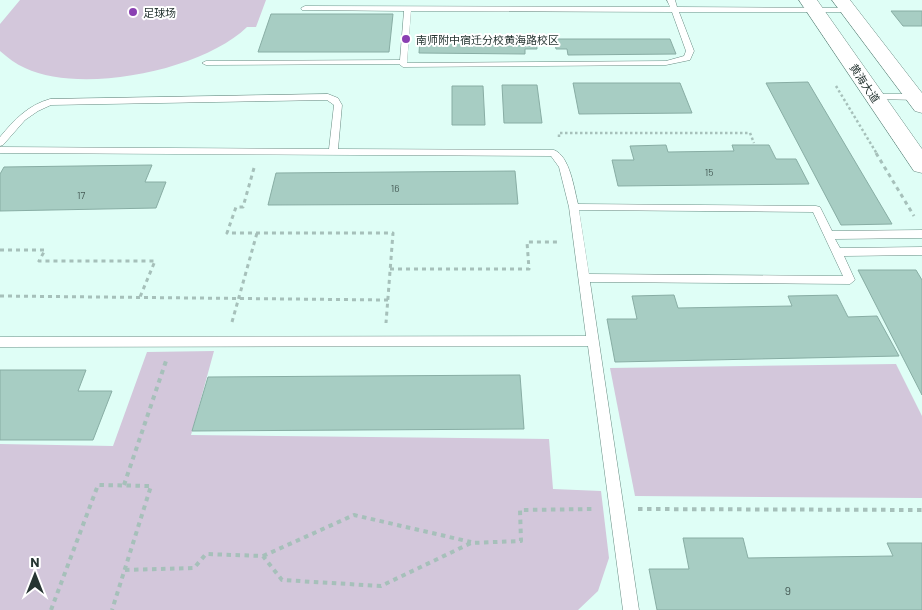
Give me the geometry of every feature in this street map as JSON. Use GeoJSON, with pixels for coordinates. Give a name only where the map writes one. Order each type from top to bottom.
{"type":"FeatureCollection","features":[{"type":"Feature","properties":{"kind":"street","name":"黄海大道"},"geometry":{"type":"LineString","coordinates":[[812,5],[922,166]]}},
{"type":"Feature","properties":{"kind":"street"},"geometry":{"type":"LineString","coordinates":[[845,5],[919,100]]}},
{"type":"Feature","properties":{"kind":"lane"},"geometry":{"type":"LineString","coordinates":[[206,63],[403,62],[403,65],[666,63],[687,58],[690,47],[671,0]]}},
{"type":"Feature","properties":{"kind":"lane"},"geometry":{"type":"LineString","coordinates":[[305,8],[675,9],[845,5]]}},
{"type":"Feature","properties":{"kind":"lane"},"geometry":{"type":"LineString","coordinates":[[403,62],[408,8]]}},
{"type":"Feature","properties":{"kind":"lane"},"geometry":{"type":"LineString","coordinates":[[874,96],[919,100]]}},
{"type":"Feature","properties":{"kind":"lane"},"geometry":{"type":"LineString","coordinates":[[0,143],[25,114],[38,106],[50,102],[328,97],[335,100],[338,105],[333,151]]}},
{"type":"Feature","properties":{"kind":"lane"},"geometry":{"type":"LineString","coordinates":[[0,150],[554,152],[564,167],[574,207],[632,610]]}},
{"type":"Feature","properties":{"kind":"lane"},"geometry":{"type":"LineString","coordinates":[[574,207],[816,208],[850,280],[584,278]]}},
{"type":"Feature","properties":{"kind":"lane"},"geometry":{"type":"LineString","coordinates":[[829,235],[922,234]]}},
{"type":"Feature","properties":{"kind":"lane"},"geometry":{"type":"LineString","coordinates":[[837,252],[922,251]]}},
{"type":"Feature","properties":{"kind":"lane"},"geometry":{"type":"LineString","coordinates":[[0,342],[593,341]]}},
{"type":"Feature","properties":{"kind":"path"},"geometry":{"type":"LineString","coordinates":[[836,86],[917,220]]}},
{"type":"Feature","properties":{"kind":"path"},"geometry":{"type":"LineString","coordinates":[[564,167],[559,133],[750,132],[754,143]]}},
{"type":"Feature","properties":{"kind":"path"},"geometry":{"type":"LineString","coordinates":[[259,151],[243,207],[236,207],[227,233],[393,233],[384,341]]}},
{"type":"Feature","properties":{"kind":"path"},"geometry":{"type":"LineString","coordinates":[[226,342],[256,233]]}},
{"type":"Feature","properties":{"kind":"path"},"geometry":{"type":"LineString","coordinates":[[390,269],[529,269],[527,242],[579,242]]}},
{"type":"Feature","properties":{"kind":"path"},"geometry":{"type":"LineString","coordinates":[[0,250],[45,250],[39,261],[155,261],[140,297]]}},
{"type":"Feature","properties":{"kind":"path"},"geometry":{"type":"LineString","coordinates":[[0,296],[388,300]]}},
{"type":"Feature","properties":{"kind":"path"},"geometry":{"type":"LineString","coordinates":[[124,485],[172,342]]}},
{"type":"Feature","properties":{"kind":"path"},"geometry":{"type":"LineString","coordinates":[[52,610],[98,485],[151,486],[112,610]]}},
{"type":"Feature","properties":{"kind":"path"},"geometry":{"type":"LineString","coordinates":[[124,570],[194,568],[206,554],[263,556],[354,515],[472,542],[521,541],[520,510],[922,510]]}},
{"type":"Feature","properties":{"kind":"path"},"geometry":{"type":"LineString","coordinates":[[263,556],[282,580],[381,586],[472,542]]}},
{"type":"Feature","properties":{"kind":"shaded area"},"geometry":{"type":"Polygon","coordinates":[[[20,0],[266,0],[256,27],[247,27],[227,42],[202,55],[172,66],[141,74],[78,79],[49,76],[25,68],[12,61],[0,51],[0,24],[20,0]]]}},
{"type":"Feature","properties":{"kind":"shaded area"},"geometry":{"type":"Polygon","coordinates":[[[214,351],[191,435],[549,439],[553,489],[601,491],[609,558],[598,591],[578,610],[0,610],[0,444],[113,446],[147,352],[214,351]]]}},
{"type":"Feature","properties":{"kind":"shaded area"},"geometry":{"type":"Polygon","coordinates":[[[896,364],[922,416],[922,498],[635,496],[610,368],[896,364]]]}},
{"type":"Feature","properties":{"kind":"building"},"geometry":{"type":"Polygon","coordinates":[[[891,11],[922,11],[922,26],[903,26],[891,11]]]}},
{"type":"Feature","properties":{"kind":"building"},"geometry":{"type":"Polygon","coordinates":[[[271,14],[393,14],[389,52],[258,52],[271,14]]]}},
{"type":"Feature","properties":{"kind":"building"},"geometry":{"type":"Polygon","coordinates":[[[420,38],[536,38],[537,49],[525,49],[525,54],[419,53],[420,38]]]}},
{"type":"Feature","properties":{"kind":"building"},"geometry":{"type":"Polygon","coordinates":[[[554,39],[670,39],[676,54],[568,55],[567,49],[556,49],[554,39]]]}},
{"type":"Feature","properties":{"kind":"building"},"geometry":{"type":"Polygon","coordinates":[[[808,82],[892,224],[841,225],[766,83],[808,82]]]}},
{"type":"Feature","properties":{"kind":"building"},"geometry":{"type":"Polygon","coordinates":[[[573,83],[680,83],[692,113],[579,114],[573,83]]]}},
{"type":"Feature","properties":{"kind":"building"},"geometry":{"type":"Polygon","coordinates":[[[502,85],[537,85],[542,123],[504,123],[502,85]]]}},
{"type":"Feature","properties":{"kind":"building"},"geometry":{"type":"Polygon","coordinates":[[[452,86],[483,86],[485,125],[452,125],[452,86]]]}},
{"type":"Feature","properties":{"kind":"building"},"geometry":{"type":"Polygon","coordinates":[[[666,145],[668,152],[734,151],[732,145],[769,145],[776,159],[796,159],[809,184],[618,186],[612,160],[634,160],[630,146],[666,145]]]}},
{"type":"Feature","properties":{"kind":"building"},"geometry":{"type":"Polygon","coordinates":[[[152,165],[145,182],[166,182],[156,208],[0,211],[0,174],[4,167],[152,165]]]}},
{"type":"Feature","properties":{"kind":"building"},"geometry":{"type":"Polygon","coordinates":[[[515,171],[518,204],[268,205],[276,173],[515,171]]]}},
{"type":"Feature","properties":{"kind":"building"},"geometry":{"type":"Polygon","coordinates":[[[858,270],[916,270],[922,280],[922,395],[858,270]]]}},
{"type":"Feature","properties":{"kind":"building"},"geometry":{"type":"Polygon","coordinates":[[[674,295],[678,308],[792,306],[788,296],[837,295],[848,317],[877,316],[899,356],[615,362],[607,319],[637,319],[632,296],[674,295]]]}},
{"type":"Feature","properties":{"kind":"building"},"geometry":{"type":"Polygon","coordinates":[[[0,370],[86,370],[78,391],[112,391],[93,440],[0,440],[0,370]]]}},
{"type":"Feature","properties":{"kind":"building"},"geometry":{"type":"Polygon","coordinates":[[[520,375],[524,429],[192,431],[208,377],[520,375]]]}},
{"type":"Feature","properties":{"kind":"building"},"geometry":{"type":"Polygon","coordinates":[[[683,538],[743,538],[748,558],[893,556],[887,543],[922,543],[922,610],[657,610],[649,569],[689,569],[683,538]]]}},
{"type":"Feature","properties":{"kind":"place","name":"足球场"},"geometry":{"type":"Point","coordinates":[133,12]}},
{"type":"Feature","properties":{"kind":"place","name":"南师附中宿迁分校黄海路校区"},"geometry":{"type":"Point","coordinates":[406,39]}}]}
